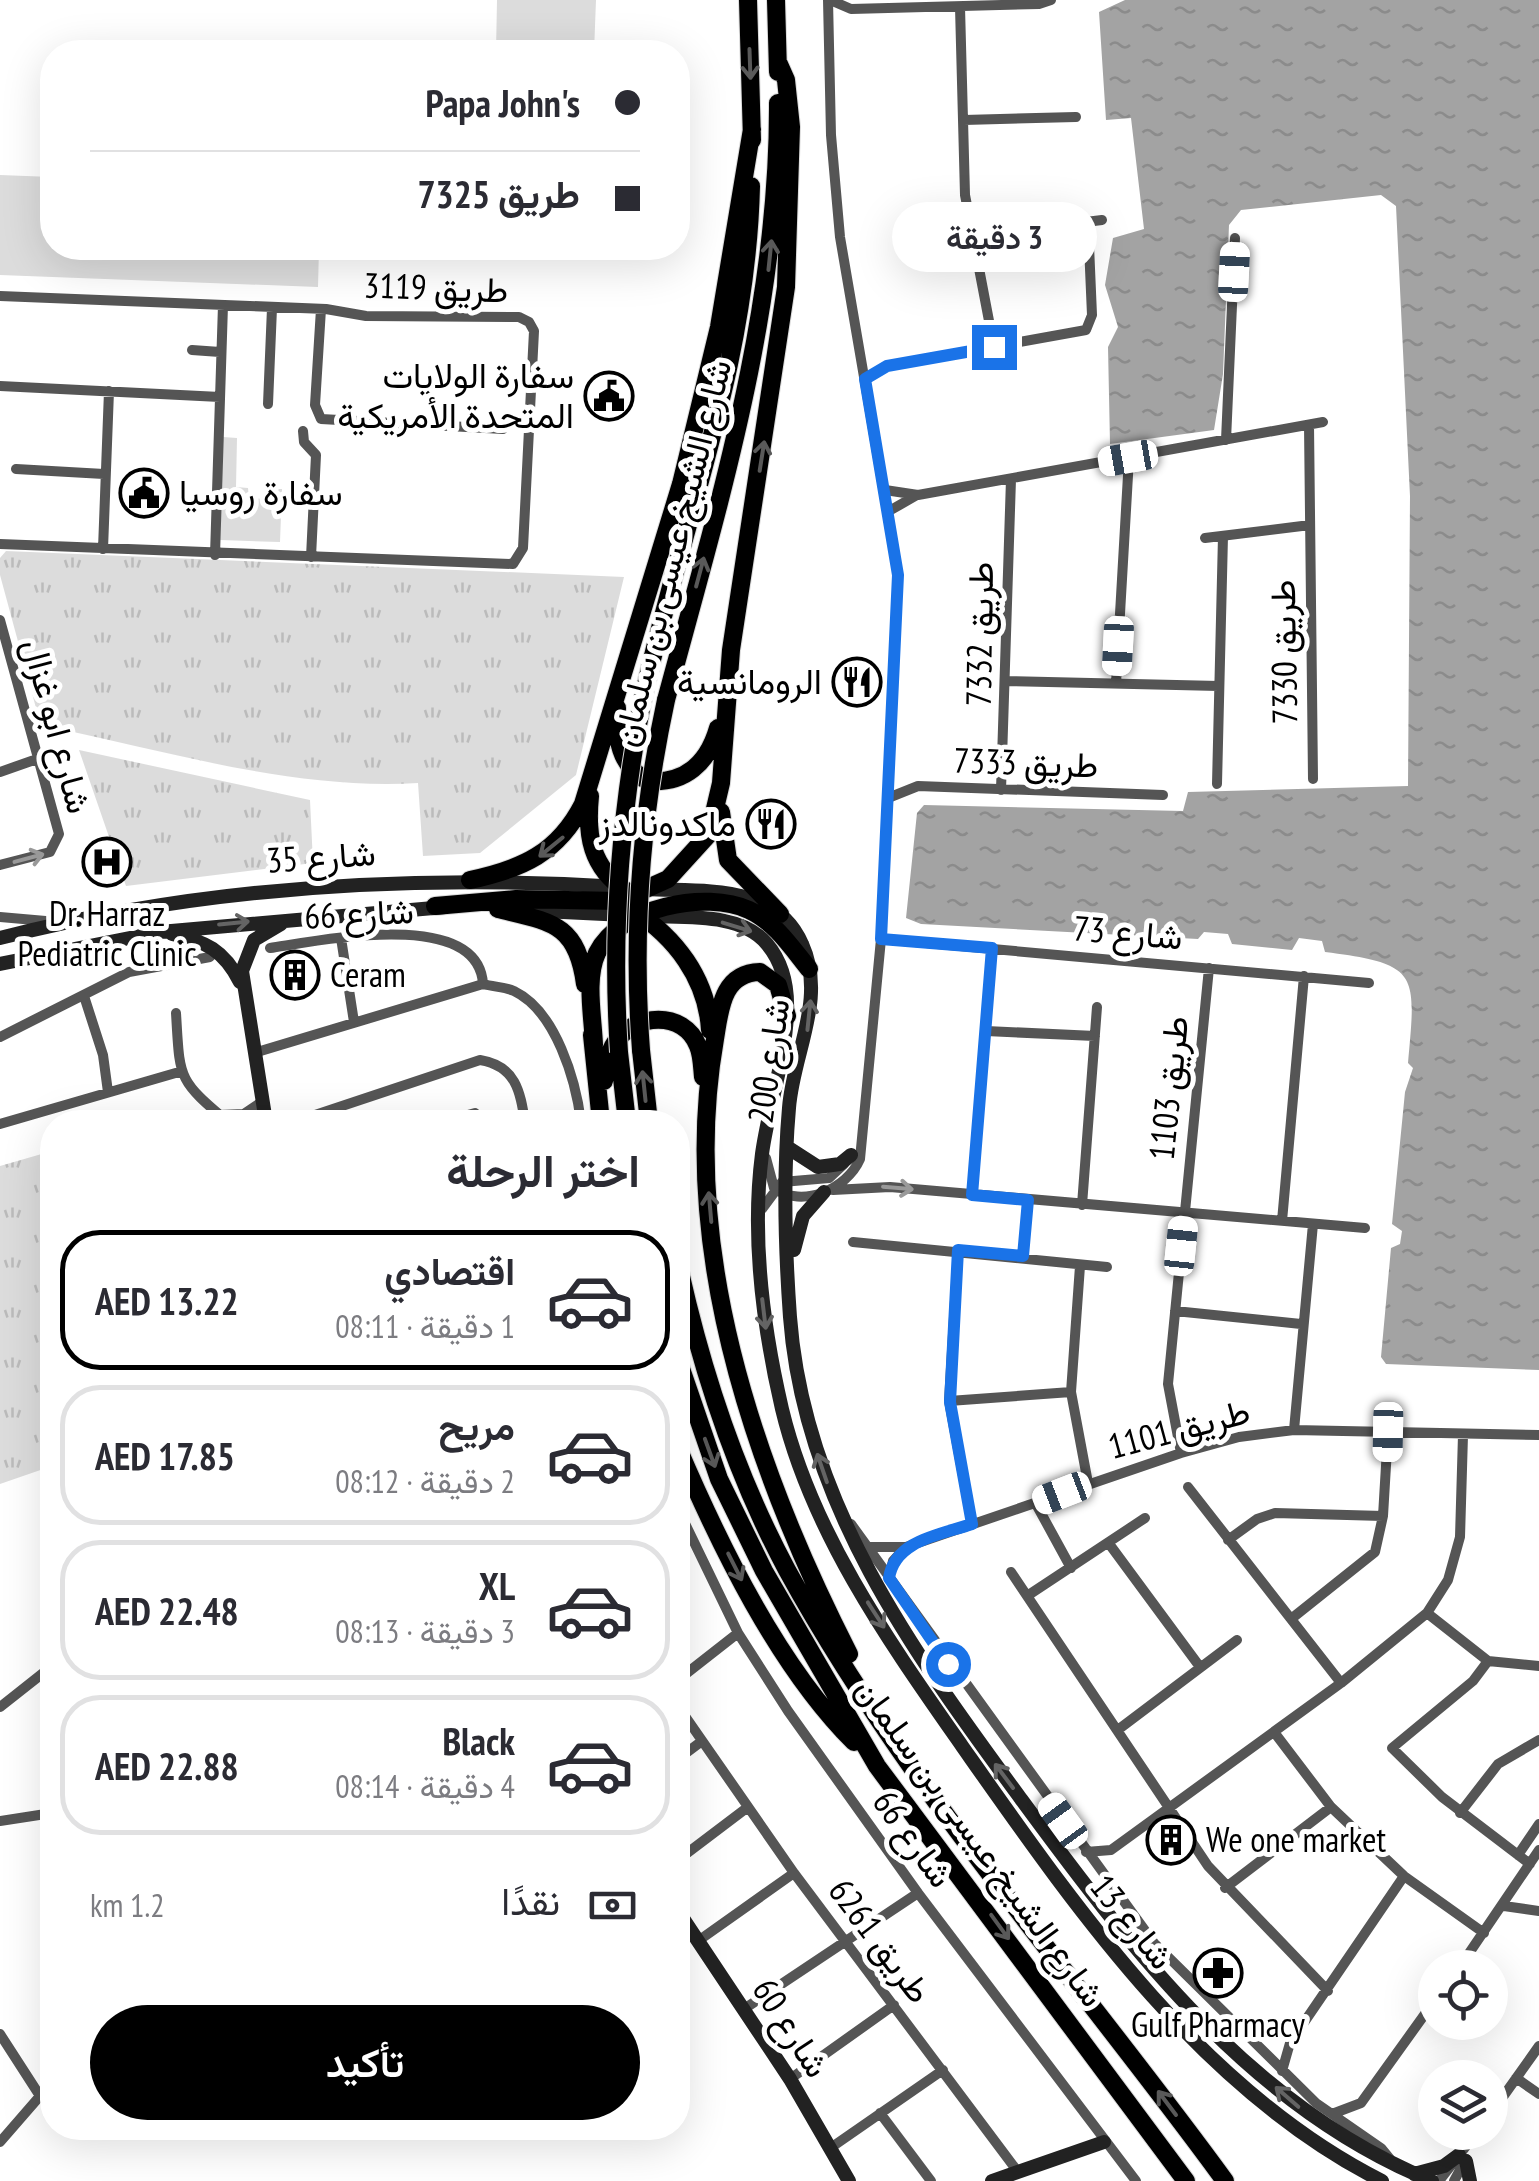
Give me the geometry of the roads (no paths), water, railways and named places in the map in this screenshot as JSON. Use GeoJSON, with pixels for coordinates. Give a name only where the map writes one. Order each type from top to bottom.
{"type":"FeatureCollection","features":[{"type":"Feature","properties":{"kind":"highway","name":"شارع الشيخ عيسى بن سلمان"},"geometry":{"type":"LineString","coordinates":[[626,1110],[616,950],[621,844],[643,698],[725,395],[750,228],[748,0]]}},
{"type":"Feature","properties":{"kind":"highway","name":"شارع الشيخ عيسى بن سلمان"},"geometry":{"type":"LineString","coordinates":[[648,1110],[640,1050],[637,946],[641,856],[652,766],[666,700],[757,348],[773,226],[776,0]]}},
{"type":"Feature","properties":{"kind":"highway"},"geometry":{"type":"LineString","coordinates":[[778,62],[786,80],[792,160],[786,288],[727,691],[721,829],[728,860],[780,914]]}},
{"type":"Feature","properties":{"kind":"highway"},"geometry":{"type":"LineString","coordinates":[[470,880],[528,863],[562,840],[583,804],[681,484],[720,326],[752,129]]}},
{"type":"Feature","properties":{"kind":"highway"},"geometry":{"type":"LineString","coordinates":[[630,648],[617,708],[617,736],[630,767],[648,782],[678,779],[702,763],[714,743],[727,691]]}},
{"type":"Feature","properties":{"kind":"highway"},"geometry":{"type":"LineString","coordinates":[[593,771],[588,835],[593,856],[655,914],[685,956],[700,984],[709,1014],[712,1055]]}},
{"type":"Feature","properties":{"kind":"highway"},"geometry":{"type":"LineString","coordinates":[[434,906],[631,894],[683,867],[709,834],[721,784]]}},
{"type":"Feature","properties":{"kind":"highway"},"geometry":{"type":"LineString","coordinates":[[584,885],[631,894]]}},
{"type":"Feature","properties":{"kind":"highway"},"geometry":{"type":"LineString","coordinates":[[600,1110],[592,986],[596,955],[610,936],[686,902],[728,904],[752,912],[772,926],[809,969]]}},
{"type":"Feature","properties":{"kind":"highway"},"geometry":{"type":"LineString","coordinates":[[498,909],[548,922],[570,937],[582,965],[594,1045]]}},
{"type":"Feature","properties":{"kind":"highway"},"geometry":{"type":"LineString","coordinates":[[787,1016],[778,985],[760,972],[736,977],[723,999],[707,1108],[708,1192],[715,1263],[755,1433],[799,1550],[905,1756]]}},
{"type":"Feature","properties":{"kind":"highway"},"geometry":{"type":"LineString","coordinates":[[602,1110],[607,1061],[614,1043],[629,1027],[666,1019],[690,1034],[698,1047],[707,1108]]}},
{"type":"Feature","properties":{"kind":"highway","name":"شارع الشيخ عيسى بن سلمان"},"geometry":{"type":"LineString","coordinates":[[690,1308],[715,1403],[786,1567],[841,1662],[905,1756],[1225,2181]]}},
{"type":"Feature","properties":{"kind":"highway","name":"شارع الشيخ عيسى بن سلمان"},"geometry":{"type":"LineString","coordinates":[[690,1395],[719,1479],[764,1571],[877,1766],[1186,2181]]}},
{"type":"Feature","properties":{"kind":"highway"},"geometry":{"type":"LineString","coordinates":[[690,1473],[746,1588],[804,1682],[838,1727],[877,1766]]}},
{"type":"Feature","properties":{"kind":"street"},"geometry":{"type":"LineString","coordinates":[[796,1368],[802,1358],[795,1235],[804,1216],[824,1192],[856,1169],[865,1123],[881,939],[898,575],[834,192],[829,0],[851,9],[1051,0]]}},
{"type":"Feature","properties":{"kind":"street"},"geometry":{"type":"LineString","coordinates":[[960,7],[965,195],[994,347]]}},
{"type":"Feature","properties":{"kind":"street"},"geometry":{"type":"LineString","coordinates":[[829,21],[851,9]]}},
{"type":"Feature","properties":{"kind":"street"},"geometry":{"type":"LineString","coordinates":[[964,120],[1076,117]]}},
{"type":"Feature","properties":{"kind":"street"},"geometry":{"type":"LineString","coordinates":[[972,236],[1102,220]]}},
{"type":"Feature","properties":{"kind":"street"},"geometry":{"type":"LineString","coordinates":[[865,379],[887,366],[1081,332],[1090,326],[1088,222]]}},
{"type":"Feature","properties":{"kind":"street"},"geometry":{"type":"LineString","coordinates":[[1226,440],[1235,238]]}},
{"type":"Feature","properties":{"kind":"street","name":"طريق 3119"},"geometry":{"type":"LineString","coordinates":[[0,296],[320,309],[366,316],[519,318],[529,322],[534,332],[523,548],[518,560],[506,564],[214,555],[0,544]]}},
{"type":"Feature","properties":{"kind":"street"},"geometry":{"type":"LineString","coordinates":[[214,555],[223,305]]}},
{"type":"Feature","properties":{"kind":"street"},"geometry":{"type":"LineString","coordinates":[[268,404],[272,308]]}},
{"type":"Feature","properties":{"kind":"street"},"geometry":{"type":"LineString","coordinates":[[320,309],[315,409],[321,419],[503,429]]}},
{"type":"Feature","properties":{"kind":"street"},"geometry":{"type":"LineString","coordinates":[[192,350],[220,352]]}},
{"type":"Feature","properties":{"kind":"street"},"geometry":{"type":"LineString","coordinates":[[862,361],[887,366]]}},
{"type":"Feature","properties":{"kind":"street"},"geometry":{"type":"LineString","coordinates":[[0,386],[220,396]]}},
{"type":"Feature","properties":{"kind":"street"},"geometry":{"type":"LineString","coordinates":[[103,549],[109,391]]}},
{"type":"Feature","properties":{"kind":"street"},"geometry":{"type":"LineString","coordinates":[[886,490],[918,494],[1323,422]]}},
{"type":"Feature","properties":{"kind":"street","name":"طريق 7330"},"geometry":{"type":"LineString","coordinates":[[1308,424],[1313,779]]}},
{"type":"Feature","properties":{"kind":"street"},"geometry":{"type":"LineString","coordinates":[[303,431],[304,442],[316,454],[311,557]]}},
{"type":"Feature","properties":{"kind":"street"},"geometry":{"type":"LineString","coordinates":[[1116,683],[1128,458]]}},
{"type":"Feature","properties":{"kind":"street"},"geometry":{"type":"LineString","coordinates":[[16,470],[104,474]]}},
{"type":"Feature","properties":{"kind":"street","name":"طريق 7332"},"geometry":{"type":"LineString","coordinates":[[1002,790],[1011,479]]}},
{"type":"Feature","properties":{"kind":"street"},"geometry":{"type":"LineString","coordinates":[[889,512],[918,494]]}},
{"type":"Feature","properties":{"kind":"street","name":"طريق 7330"},"geometry":{"type":"LineString","coordinates":[[1205,538],[1310,524]]}},
{"type":"Feature","properties":{"kind":"street","name":"طريق 7330"},"geometry":{"type":"LineString","coordinates":[[1217,784],[1223,536]]}},
{"type":"Feature","properties":{"kind":"street","name":"شارع ابو غزال"},"geometry":{"type":"LineString","coordinates":[[0,620],[57,823],[56,845],[40,856],[0,866]]}},
{"type":"Feature","properties":{"kind":"street","name":"طريق 7330"},"geometry":{"type":"LineString","coordinates":[[1008,681],[1218,686]]}},
{"type":"Feature","properties":{"kind":"street"},"geometry":{"type":"LineString","coordinates":[[0,772],[37,759]]}},
{"type":"Feature","properties":{"kind":"street"},"geometry":{"type":"LineString","coordinates":[[889,777],[918,786]]}},
{"type":"Feature","properties":{"kind":"street","name":"طريق 7333"},"geometry":{"type":"LineString","coordinates":[[888,798],[918,786],[1163,795]]}},
{"type":"Feature","properties":{"kind":"street","name":"شارع 35"},"geometry":{"type":"LineString","coordinates":[[0,938],[62,923],[266,890],[345,883],[470,880],[584,885]]}},
{"type":"Feature","properties":{"kind":"street"},"geometry":{"type":"LineString","coordinates":[[631,894],[736,894],[761,901],[780,914]]}},
{"type":"Feature","properties":{"kind":"street","name":"شارع 35"},"geometry":{"type":"LineString","coordinates":[[0,964],[160,932],[434,906],[655,914]]}},
{"type":"Feature","properties":{"kind":"street","name":"شارع 200"},"geometry":{"type":"LineString","coordinates":[[655,914],[735,924],[755,932],[778,963],[786,985],[787,1016],[765,1132],[768,1176],[783,1188]]}},
{"type":"Feature","properties":{"kind":"street","name":"شارع 200"},"geometry":{"type":"LineString","coordinates":[[760,1216],[783,1188],[789,1104],[811,1000],[804,946],[780,914]]}},
{"type":"Feature","properties":{"kind":"street"},"geometry":{"type":"LineString","coordinates":[[0,917],[62,923]]}},
{"type":"Feature","properties":{"kind":"street"},"geometry":{"type":"LineString","coordinates":[[264,1110],[242,987],[246,952],[254,940],[298,918]]}},
{"type":"Feature","properties":{"kind":"street"},"geometry":{"type":"LineString","coordinates":[[160,932],[198,939],[222,952],[242,987]]}},
{"type":"Feature","properties":{"kind":"street","name":"شارع 66"},"geometry":{"type":"LineString","coordinates":[[270,948],[397,935],[454,944],[472,956],[483,984]]}},
{"type":"Feature","properties":{"kind":"street"},"geometry":{"type":"LineString","coordinates":[[342,938],[354,1022]]}},
{"type":"Feature","properties":{"kind":"street","name":"شارع 73"},"geometry":{"type":"LineString","coordinates":[[881,939],[1369,983]]}},
{"type":"Feature","properties":{"kind":"street"},"geometry":{"type":"LineString","coordinates":[[972,1195],[992,948]]}},
{"type":"Feature","properties":{"kind":"street"},"geometry":{"type":"LineString","coordinates":[[0,1037],[129,972],[210,957]]}},
{"type":"Feature","properties":{"kind":"street","name":"طريق 1103"},"geometry":{"type":"LineString","coordinates":[[1184,1213],[1209,968]]}},
{"type":"Feature","properties":{"kind":"street"},"geometry":{"type":"LineString","coordinates":[[1282,1221],[1304,976]]}},
{"type":"Feature","properties":{"kind":"street"},"geometry":{"type":"LineString","coordinates":[[254,1053],[483,984],[523,996],[550,1030],[572,1073],[579,1110]]}},
{"type":"Feature","properties":{"kind":"street"},"geometry":{"type":"LineString","coordinates":[[84,996],[99,1038],[108,1092]]}},
{"type":"Feature","properties":{"kind":"street"},"geometry":{"type":"LineString","coordinates":[[1082,1204],[1097,1007]]}},
{"type":"Feature","properties":{"kind":"street"},"geometry":{"type":"LineString","coordinates":[[176,1013],[179,1072],[185,1084],[213,1110]]}},
{"type":"Feature","properties":{"kind":"street"},"geometry":{"type":"LineString","coordinates":[[986,1031],[1094,1036]]}},
{"type":"Feature","properties":{"kind":"street"},"geometry":{"type":"LineString","coordinates":[[332,1110],[480,1060],[509,1072],[520,1090],[523,1110]]}},
{"type":"Feature","properties":{"kind":"street"},"geometry":{"type":"LineString","coordinates":[[47,1110],[179,1072]]}},
{"type":"Feature","properties":{"kind":"street"},"geometry":{"type":"LineString","coordinates":[[250,1110],[262,1101]]}},
{"type":"Feature","properties":{"kind":"street"},"geometry":{"type":"LineString","coordinates":[[344,1106],[345,1110]]}},
{"type":"Feature","properties":{"kind":"street"},"geometry":{"type":"LineString","coordinates":[[0,1124],[40,1112]]}},
{"type":"Feature","properties":{"kind":"street"},"geometry":{"type":"LineString","coordinates":[[783,1188],[828,1178],[850,1155],[865,1123]]}},
{"type":"Feature","properties":{"kind":"street","name":"شارع 13"},"geometry":{"type":"LineString","coordinates":[[765,1132],[760,1277],[768,1352],[787,1431],[830,1540],[853,1581],[999,1799],[1136,1978],[1286,2121],[1380,2181]]}},
{"type":"Feature","properties":{"kind":"street"},"geometry":{"type":"LineString","coordinates":[[787,1147],[818,1167],[840,1164],[850,1155]]}},
{"type":"Feature","properties":{"kind":"street","name":"طريق 1103"},"geometry":{"type":"LineString","coordinates":[[824,1192],[873,1186],[1365,1228]]}},
{"type":"Feature","properties":{"kind":"street"},"geometry":{"type":"LineString","coordinates":[[783,1188],[824,1192]]}},
{"type":"Feature","properties":{"kind":"street","name":"شارع 13"},"geometry":{"type":"LineString","coordinates":[[783,1188],[796,1368],[810,1430],[835,1503],[869,1576],[946,1698],[1150,1968],[1298,2107],[1393,2164],[1435,2181]]}},
{"type":"Feature","properties":{"kind":"street"},"geometry":{"type":"LineString","coordinates":[[1023,1256],[1028,1200]]}},
{"type":"Feature","properties":{"kind":"street"},"geometry":{"type":"LineString","coordinates":[[1181,1452],[1168,1398],[1184,1213]]}},
{"type":"Feature","properties":{"kind":"street"},"geometry":{"type":"LineString","coordinates":[[1294,1430],[1301,1324],[1314,1224]]}},
{"type":"Feature","properties":{"kind":"street"},"geometry":{"type":"LineString","coordinates":[[854,1242],[1106,1266]]}},
{"type":"Feature","properties":{"kind":"street"},"geometry":{"type":"LineString","coordinates":[[958,1250],[950,1402],[972,1524]]}},
{"type":"Feature","properties":{"kind":"street"},"geometry":{"type":"LineString","coordinates":[[1080,1266],[1070,1392],[1088,1483]]}},
{"type":"Feature","properties":{"kind":"street"},"geometry":{"type":"LineString","coordinates":[[1175,1311],[1301,1324]]}},
{"type":"Feature","properties":{"kind":"street","name":"طريق 1101"},"geometry":{"type":"LineString","coordinates":[[950,1402],[1070,1392]]}},
{"type":"Feature","properties":{"kind":"street","name":"طريق 1101"},"geometry":{"type":"LineString","coordinates":[[869,1547],[906,1547],[1181,1452],[1238,1438],[1294,1430],[1539,1436]]}},
{"type":"Feature","properties":{"kind":"street"},"geometry":{"type":"LineString","coordinates":[[1291,1619],[1370,1559],[1379,1543],[1388,1432]]}},
{"type":"Feature","properties":{"kind":"street"},"geometry":{"type":"LineString","coordinates":[[1086,1852],[1111,1850],[1341,1683],[1427,1613],[1448,1580],[1460,1537],[1463,1435]]}},
{"type":"Feature","properties":{"kind":"street"},"geometry":{"type":"LineString","coordinates":[[1188,1487],[1341,1683]]}},
{"type":"Feature","properties":{"kind":"street"},"geometry":{"type":"LineString","coordinates":[[835,1503],[1154,1943],[1282,2071],[1393,2164]]}},
{"type":"Feature","properties":{"kind":"street"},"geometry":{"type":"LineString","coordinates":[[1036,1504],[1071,1568]]}},
{"type":"Feature","properties":{"kind":"street"},"geometry":{"type":"LineString","coordinates":[[1228,1540],[1256,1519],[1275,1513],[1383,1516]]}},
{"type":"Feature","properties":{"kind":"street"},"geometry":{"type":"LineString","coordinates":[[1027,1596],[1145,1518]]}},
{"type":"Feature","properties":{"kind":"street","name":"شارع 66"},"geometry":{"type":"LineString","coordinates":[[690,1534],[738,1632],[918,1893],[1136,2181]]}},
{"type":"Feature","properties":{"kind":"street"},"geometry":{"type":"LineString","coordinates":[[1110,1544],[1200,1667]]}},
{"type":"Feature","properties":{"kind":"street"},"geometry":{"type":"LineString","coordinates":[[889,1578],[893,1561],[906,1547]]}},
{"type":"Feature","properties":{"kind":"street"},"geometry":{"type":"LineString","coordinates":[[1011,1572],[1225,1888],[1328,1991]]}},
{"type":"Feature","properties":{"kind":"street"},"geometry":{"type":"LineString","coordinates":[[1427,1613],[1488,1660],[1539,1666]]}},
{"type":"Feature","properties":{"kind":"street"},"geometry":{"type":"LineString","coordinates":[[690,1670],[738,1632]]}},
{"type":"Feature","properties":{"kind":"street"},"geometry":{"type":"LineString","coordinates":[[1119,1729],[1237,1640]]}},
{"type":"Feature","properties":{"kind":"street"},"geometry":{"type":"LineString","coordinates":[[1488,1660],[1473,1681],[1392,1748],[1460,1812],[1530,1864]]}},
{"type":"Feature","properties":{"kind":"street"},"geometry":{"type":"LineString","coordinates":[[0,1707],[40,1675]]}},
{"type":"Feature","properties":{"kind":"street","name":"طريق 6261"},"geometry":{"type":"LineString","coordinates":[[690,1724],[794,1874],[1018,2172]]}},
{"type":"Feature","properties":{"kind":"street"},"geometry":{"type":"LineString","coordinates":[[1274,1732],[1331,1808],[1404,1876],[1484,1932]]}},
{"type":"Feature","properties":{"kind":"street"},"geometry":{"type":"LineString","coordinates":[[1460,1812],[1498,1764],[1539,1740]]}},
{"type":"Feature","properties":{"kind":"street"},"geometry":{"type":"LineString","coordinates":[[690,1750],[702,1742]]}},
{"type":"Feature","properties":{"kind":"street"},"geometry":{"type":"LineString","coordinates":[[690,1851],[748,1808]]}},
{"type":"Feature","properties":{"kind":"street"},"geometry":{"type":"LineString","coordinates":[[1225,1888],[1331,1808]]}},
{"type":"Feature","properties":{"kind":"street"},"geometry":{"type":"LineString","coordinates":[[0,1821],[40,1815]]}},
{"type":"Feature","properties":{"kind":"street"},"geometry":{"type":"LineString","coordinates":[[1518,1855],[1539,1824]]}},
{"type":"Feature","properties":{"kind":"street"},"geometry":{"type":"LineString","coordinates":[[1103,1876],[1111,1850]]}},
{"type":"Feature","properties":{"kind":"street"},"geometry":{"type":"LineString","coordinates":[[1471,1950],[1539,1850]]}},
{"type":"Feature","properties":{"kind":"street"},"geometry":{"type":"LineString","coordinates":[[698,1941],[794,1874]]}},
{"type":"Feature","properties":{"kind":"street"},"geometry":{"type":"LineString","coordinates":[[1282,2071],[1290,2043],[1404,1876]]}},
{"type":"Feature","properties":{"kind":"street"},"geometry":{"type":"LineString","coordinates":[[744,2009],[918,1893]]}},
{"type":"Feature","properties":{"kind":"street"},"geometry":{"type":"LineString","coordinates":[[1504,1906],[1539,1911]]}},
{"type":"Feature","properties":{"kind":"street","name":"شارع 60"},"geometry":{"type":"LineString","coordinates":[[690,1929],[790,2079],[849,2181]]}},
{"type":"Feature","properties":{"kind":"street"},"geometry":{"type":"LineString","coordinates":[[790,2079],[894,2005]]}},
{"type":"Feature","properties":{"kind":"street"},"geometry":{"type":"LineString","coordinates":[[1360,2133],[1356,2127],[1361,2103],[1418,2024]]}},
{"type":"Feature","properties":{"kind":"street"},"geometry":{"type":"LineString","coordinates":[[0,2034],[40,2096],[0,2142]]}},
{"type":"Feature","properties":{"kind":"street"},"geometry":{"type":"LineString","coordinates":[[1261,2050],[1276,2050],[1290,2043]]}},
{"type":"Feature","properties":{"kind":"street"},"geometry":{"type":"LineString","coordinates":[[1508,2089],[1539,2046]]}},
{"type":"Feature","properties":{"kind":"street"},"geometry":{"type":"LineString","coordinates":[[829,2149],[943,2070]]}},
{"type":"Feature","properties":{"kind":"street"},"geometry":{"type":"LineString","coordinates":[[1516,2078],[1539,2094]]}},
{"type":"Feature","properties":{"kind":"street"},"geometry":{"type":"LineString","coordinates":[[1331,2114],[1361,2103]]}},
{"type":"Feature","properties":{"kind":"street"},"geometry":{"type":"LineString","coordinates":[[880,2113],[930,2181]]}},
{"type":"Feature","properties":{"kind":"street"},"geometry":{"type":"LineString","coordinates":[[992,2181],[1104,2142]]}},
{"type":"Feature","properties":{"kind":"street"},"geometry":{"type":"LineString","coordinates":[[1454,2181],[1467,2150]]}},
{"type":"Feature","properties":{"kind":"street"},"geometry":{"type":"LineString","coordinates":[[1414,2174],[1444,2166],[1465,2153]]}},
{"type":"Feature","properties":{"kind":"street"},"geometry":{"type":"LineString","coordinates":[[1435,2181],[1465,2153]]}},
{"type":"Feature","properties":{"kind":"street"},"geometry":{"type":"LineString","coordinates":[[1465,2153],[1470,2181]]}},
{"type":"Feature","properties":{"kind":"water"},"geometry":{"type":"Polygon","coordinates":[[[1125,0],[1539,0],[1539,1370],[1386,1364],[1381,1357],[1391,1248],[1400,1244],[1402,1231],[1392,1224],[1405,1092],[1413,1068],[1408,1063],[1410,991],[1405,978],[1395,969],[1379,962],[1325,952],[1322,941],[1299,938],[1292,950],[1232,944],[1228,934],[1204,932],[1198,939],[921,924],[906,918],[917,813],[924,805],[1183,811],[1188,792],[1408,786],[1410,496],[1396,206],[1381,195],[1241,210],[1229,225],[1223,374],[1214,430],[1110,444],[1108,347],[1118,327],[1105,285],[1113,238],[1144,229],[1131,118],[1106,120],[1099,12],[1125,0]]]}},
{"type":"Feature","properties":{"kind":"place","name":"سفارة الولايات المتحدة الأمريكية"},"geometry":{"type":"Point","coordinates":[609,396]}},
{"type":"Feature","properties":{"kind":"place","name":"سفارة روسيا"},"geometry":{"type":"Point","coordinates":[144,493]}},
{"type":"Feature","properties":{"kind":"place","name":"الرومانسية"},"geometry":{"type":"Point","coordinates":[857,682]}},
{"type":"Feature","properties":{"kind":"place","name":"ماكدونالدز"},"geometry":{"type":"Point","coordinates":[771,824]}},
{"type":"Feature","properties":{"kind":"place","name":"Dr. Harraz Pediatric Clinic"},"geometry":{"type":"Point","coordinates":[107,862]}},
{"type":"Feature","properties":{"kind":"place","name":"Ceram"},"geometry":{"type":"Point","coordinates":[295,975]}},
{"type":"Feature","properties":{"kind":"place","name":"We one market"},"geometry":{"type":"Point","coordinates":[1171,1840]}},
{"type":"Feature","properties":{"kind":"place","name":"Gulf Pharmacy"},"geometry":{"type":"Point","coordinates":[1218,1973]}}]}
